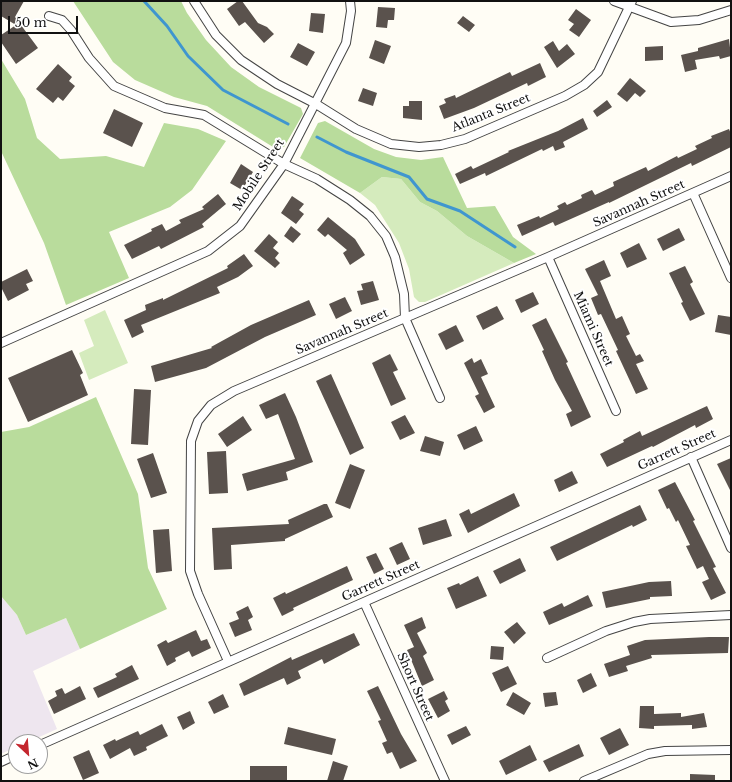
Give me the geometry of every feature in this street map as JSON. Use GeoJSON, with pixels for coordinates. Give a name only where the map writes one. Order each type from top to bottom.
{"type":"FeatureCollection","features":[{"type":"Feature","properties":{"kind":"street","name":"Atlanta Street"},"geometry":{"type":"LineString","coordinates":[[194,1],[216,35],[241,60],[277,84],[316,104],[356,129],[391,144],[419,147],[441,145],[465,139],[565,96],[584,85],[598,72],[631,5]]}},
{"type":"Feature","properties":{"kind":"street","name":"Mobile Street"},"geometry":{"type":"LineString","coordinates":[[1,343],[208,251],[240,226],[284,164],[346,43],[351,11],[350,1]]}},
{"type":"Feature","properties":{"kind":"street"},"geometry":{"type":"LineString","coordinates":[[614,1],[631,5],[671,22],[699,20],[731,10]]}},
{"type":"Feature","properties":{"kind":"street"},"geometry":{"type":"LineString","coordinates":[[49,16],[62,20],[71,30],[89,58],[114,86],[165,108],[204,115],[284,164],[317,179],[350,200],[374,221],[386,236],[396,257],[404,294],[405,318],[440,398]]}},
{"type":"Feature","properties":{"kind":"street","name":"Savannah Street"},"geometry":{"type":"LineString","coordinates":[[228,661],[198,594],[190,571],[191,441],[198,421],[210,405],[234,392],[548,257],[731,176]]}},
{"type":"Feature","properties":{"kind":"street"},"geometry":{"type":"LineString","coordinates":[[693,193],[731,278]]}},
{"type":"Feature","properties":{"kind":"street","name":"Miami Street"},"geometry":{"type":"LineString","coordinates":[[548,257],[616,411]]}},
{"type":"Feature","properties":{"kind":"street","name":"Garrett Street"},"geometry":{"type":"LineString","coordinates":[[48,741],[731,440]]}},
{"type":"Feature","properties":{"kind":"street"},"geometry":{"type":"LineString","coordinates":[[691,457],[731,548]]}},
{"type":"Feature","properties":{"kind":"street","name":"Short Street"},"geometry":{"type":"LineString","coordinates":[[364,602],[445,781]]}},
{"type":"Feature","properties":{"kind":"street"},"geometry":{"type":"LineString","coordinates":[[547,658],[606,631],[634,622],[650,619],[731,615]]}},
{"type":"Feature","properties":{"kind":"street"},"geometry":{"type":"LineString","coordinates":[[584,781],[648,754],[665,751],[731,750]]}},
{"type":"Feature","properties":{"kind":"shaded area"},"geometry":{"type":"Polygon","coordinates":[[[1,596],[17,615],[26,635],[66,618],[80,649],[33,671],[57,729],[46,734],[8,734],[8,751],[1,754],[1,596]]]}},
{"type":"Feature","properties":{"kind":"green space"},"geometry":{"type":"Polygon","coordinates":[[[73,1],[181,1],[187,13],[206,40],[231,67],[259,87],[301,108],[303,114],[284,147],[273,147],[207,106],[174,97],[135,80],[113,62],[73,1]]]}},
{"type":"Feature","properties":{"kind":"green space"},"geometry":{"type":"Polygon","coordinates":[[[1,59],[25,99],[37,138],[60,159],[106,156],[144,167],[164,123],[198,129],[226,141],[192,190],[170,207],[109,232],[129,278],[66,305],[44,243],[1,151],[1,59]]]}},
{"type":"Feature","properties":{"kind":"green space"},"geometry":{"type":"Polygon","coordinates":[[[325,121],[374,149],[396,157],[421,160],[443,157],[467,208],[495,206],[513,237],[536,254],[514,263],[467,236],[437,211],[420,202],[401,179],[382,177],[360,193],[300,158],[318,123],[325,121]]]}},
{"type":"Feature","properties":{"kind":"green space"},"geometry":{"type":"Polygon","coordinates":[[[382,177],[401,179],[420,202],[437,211],[467,236],[514,263],[425,302],[419,302],[414,297],[409,269],[399,243],[375,205],[360,193],[382,177]]]}},
{"type":"Feature","properties":{"kind":"green space"},"geometry":{"type":"Polygon","coordinates":[[[105,310],[128,363],[89,380],[79,353],[94,346],[84,320],[105,310]]]}},
{"type":"Feature","properties":{"kind":"green space"},"geometry":{"type":"Polygon","coordinates":[[[96,397],[138,494],[148,568],[167,609],[80,649],[66,618],[26,635],[17,615],[1,596],[1,432],[29,427],[96,397]]]}},
{"type":"Feature","properties":{"kind":"building"},"geometry":{"type":"Polygon","coordinates":[[[1,1],[24,1],[15,17],[38,48],[16,64],[1,42],[1,35],[16,25],[1,16],[1,1]]]}},
{"type":"Feature","properties":{"kind":"building"},"geometry":{"type":"Polygon","coordinates":[[[238,1],[242,1],[258,23],[267,27],[274,34],[264,43],[245,22],[239,26],[227,9],[238,1]]]}},
{"type":"Feature","properties":{"kind":"building"},"geometry":{"type":"Polygon","coordinates":[[[378,7],[395,8],[394,20],[388,20],[387,28],[376,27],[378,7]]]}},
{"type":"Feature","properties":{"kind":"building"},"geometry":{"type":"Polygon","coordinates":[[[576,9],[591,20],[579,37],[569,30],[574,24],[568,20],[576,9]]]}},
{"type":"Feature","properties":{"kind":"building"},"geometry":{"type":"Polygon","coordinates":[[[311,13],[325,14],[323,33],[309,31],[311,13]]]}},
{"type":"Feature","properties":{"kind":"building"},"geometry":{"type":"Polygon","coordinates":[[[463,16],[475,25],[469,32],[457,23],[463,16]]]}},
{"type":"Feature","properties":{"kind":"building"},"geometry":{"type":"Polygon","coordinates":[[[729,39],[731,56],[720,59],[719,56],[695,60],[697,69],[685,72],[681,55],[698,51],[698,48],[729,39]]]}},
{"type":"Feature","properties":{"kind":"building"},"geometry":{"type":"Polygon","coordinates":[[[375,40],[391,46],[384,64],[369,58],[375,40]]]}},
{"type":"Feature","properties":{"kind":"building"},"geometry":{"type":"Polygon","coordinates":[[[553,41],[559,51],[567,44],[575,54],[557,68],[544,47],[553,41]]]}},
{"type":"Feature","properties":{"kind":"building"},"geometry":{"type":"Polygon","coordinates":[[[298,43],[315,52],[307,66],[290,57],[298,43]]]}},
{"type":"Feature","properties":{"kind":"building"},"geometry":{"type":"Polygon","coordinates":[[[663,46],[663,60],[645,61],[645,47],[663,46]]]}},
{"type":"Feature","properties":{"kind":"building"},"geometry":{"type":"Polygon","coordinates":[[[540,63],[546,77],[528,86],[527,83],[474,108],[444,119],[439,106],[446,103],[444,99],[455,95],[456,98],[510,72],[512,76],[540,63]]]}},
{"type":"Feature","properties":{"kind":"building"},"geometry":{"type":"Polygon","coordinates":[[[58,64],[72,77],[69,81],[75,86],[63,101],[58,97],[53,103],[36,89],[58,64]]]}},
{"type":"Feature","properties":{"kind":"building"},"geometry":{"type":"Polygon","coordinates":[[[630,78],[646,91],[640,97],[635,93],[627,102],[617,94],[630,78]]]}},
{"type":"Feature","properties":{"kind":"building"},"geometry":{"type":"Polygon","coordinates":[[[363,88],[377,93],[373,106],[358,101],[363,88]]]}},
{"type":"Feature","properties":{"kind":"building"},"geometry":{"type":"Polygon","coordinates":[[[607,100],[612,107],[597,117],[593,111],[607,100]]]}},
{"type":"Feature","properties":{"kind":"building"},"geometry":{"type":"Polygon","coordinates":[[[409,101],[422,101],[422,120],[403,118],[403,106],[409,106],[409,101]]]}},
{"type":"Feature","properties":{"kind":"building"},"geometry":{"type":"Polygon","coordinates":[[[114,109],[143,123],[132,147],[103,133],[114,109]]]}},
{"type":"Feature","properties":{"kind":"building"},"geometry":{"type":"Polygon","coordinates":[[[583,118],[588,129],[563,142],[565,147],[555,151],[553,146],[543,151],[542,149],[486,176],[485,173],[460,184],[455,174],[471,166],[473,169],[509,152],[508,151],[558,131],[583,118]]]}},
{"type":"Feature","properties":{"kind":"building"},"geometry":{"type":"Polygon","coordinates":[[[729,129],[731,134],[731,147],[692,166],[691,163],[609,203],[555,226],[553,222],[522,236],[517,225],[539,216],[540,218],[559,209],[557,206],[565,202],[567,205],[582,198],[581,195],[592,190],[595,195],[614,186],[613,182],[646,167],[648,171],[677,156],[678,158],[697,149],[695,146],[712,138],[711,136],[729,129]]]}},
{"type":"Feature","properties":{"kind":"building"},"geometry":{"type":"Polygon","coordinates":[[[241,164],[253,172],[242,190],[230,183],[241,164]]]}},
{"type":"Feature","properties":{"kind":"building"},"geometry":{"type":"Polygon","coordinates":[[[218,194],[226,204],[202,224],[204,227],[161,249],[159,246],[132,259],[124,245],[152,231],[151,229],[162,224],[166,231],[181,223],[179,220],[204,209],[202,207],[218,194]]]}},
{"type":"Feature","properties":{"kind":"building"},"geometry":{"type":"Polygon","coordinates":[[[292,196],[304,204],[299,210],[304,214],[296,224],[281,213],[292,196]]]}},
{"type":"Feature","properties":{"kind":"building"},"geometry":{"type":"Polygon","coordinates":[[[328,217],[355,239],[365,255],[350,265],[343,253],[347,250],[328,234],[325,237],[317,230],[328,217]]]}},
{"type":"Feature","properties":{"kind":"building"},"geometry":{"type":"Polygon","coordinates":[[[291,226],[301,234],[293,243],[284,236],[291,226]]]}},
{"type":"Feature","properties":{"kind":"building"},"geometry":{"type":"Polygon","coordinates":[[[679,228],[685,240],[663,251],[657,239],[679,228]]]}},
{"type":"Feature","properties":{"kind":"building"},"geometry":{"type":"Polygon","coordinates":[[[269,234],[278,242],[273,248],[279,253],[275,258],[280,263],[275,268],[254,251],[269,234]]]}},
{"type":"Feature","properties":{"kind":"building"},"geometry":{"type":"Polygon","coordinates":[[[639,243],[647,259],[627,268],[620,253],[639,243]]]}},
{"type":"Feature","properties":{"kind":"building"},"geometry":{"type":"Polygon","coordinates":[[[244,254],[253,266],[238,277],[217,287],[220,293],[141,325],[144,332],[132,338],[124,320],[146,310],[145,305],[163,298],[163,300],[228,268],[227,266],[244,254]]]}},
{"type":"Feature","properties":{"kind":"building"},"geometry":{"type":"Polygon","coordinates":[[[604,260],[611,276],[600,281],[616,319],[622,316],[630,334],[626,336],[636,356],[640,354],[644,361],[636,364],[648,389],[636,394],[616,351],[618,350],[601,314],[598,315],[591,298],[598,295],[585,269],[604,260]]]}},
{"type":"Feature","properties":{"kind":"building"},"geometry":{"type":"Polygon","coordinates":[[[685,266],[693,282],[690,284],[705,314],[690,321],[681,303],[683,302],[669,273],[685,266]]]}},
{"type":"Feature","properties":{"kind":"building"},"geometry":{"type":"Polygon","coordinates":[[[27,269],[33,281],[26,284],[29,290],[8,301],[1,287],[1,282],[27,269]]]}},
{"type":"Feature","properties":{"kind":"building"},"geometry":{"type":"Polygon","coordinates":[[[373,281],[379,300],[361,305],[357,291],[363,290],[361,284],[373,281]]]}},
{"type":"Feature","properties":{"kind":"building"},"geometry":{"type":"Polygon","coordinates":[[[533,292],[539,304],[521,313],[515,300],[533,292]]]}},
{"type":"Feature","properties":{"kind":"building"},"geometry":{"type":"Polygon","coordinates":[[[345,297],[352,311],[336,319],[329,304],[345,297]]]}},
{"type":"Feature","properties":{"kind":"building"},"geometry":{"type":"Polygon","coordinates":[[[309,300],[316,315],[265,337],[206,368],[155,382],[151,366],[212,348],[211,347],[251,325],[309,300]]]}},
{"type":"Feature","properties":{"kind":"building"},"geometry":{"type":"Polygon","coordinates":[[[497,306],[504,319],[483,330],[476,316],[497,306]]]}},
{"type":"Feature","properties":{"kind":"building"},"geometry":{"type":"Polygon","coordinates":[[[718,315],[731,317],[731,335],[715,332],[718,315]]]}},
{"type":"Feature","properties":{"kind":"building"},"geometry":{"type":"Polygon","coordinates":[[[546,318],[568,362],[566,363],[591,417],[571,427],[566,414],[572,411],[555,380],[542,351],[544,350],[532,325],[546,318]]]}},
{"type":"Feature","properties":{"kind":"building"},"geometry":{"type":"Polygon","coordinates":[[[456,325],[464,341],[446,350],[438,334],[456,325]]]}},
{"type":"Feature","properties":{"kind":"building"},"geometry":{"type":"Polygon","coordinates":[[[72,350],[83,373],[80,375],[88,395],[28,422],[8,378],[72,350]]]}},
{"type":"Feature","properties":{"kind":"building"},"geometry":{"type":"Polygon","coordinates":[[[390,354],[398,370],[393,372],[406,399],[391,406],[372,363],[390,354]]]}},
{"type":"Feature","properties":{"kind":"building"},"geometry":{"type":"Polygon","coordinates":[[[472,358],[474,363],[481,359],[488,374],[481,377],[495,407],[484,413],[475,396],[479,394],[464,363],[472,358]]]}},
{"type":"Feature","properties":{"kind":"building"},"geometry":{"type":"Polygon","coordinates":[[[331,374],[364,448],[350,455],[316,381],[331,374]]]}},
{"type":"Feature","properties":{"kind":"building"},"geometry":{"type":"Polygon","coordinates":[[[134,389],[151,390],[148,445],[131,444],[134,389]]]}},
{"type":"Feature","properties":{"kind":"building"},"geometry":{"type":"Polygon","coordinates":[[[285,393],[313,462],[286,472],[288,480],[247,491],[242,474],[295,459],[278,414],[266,419],[259,405],[285,393]]]}},
{"type":"Feature","properties":{"kind":"building"},"geometry":{"type":"Polygon","coordinates":[[[707,406],[713,419],[696,428],[695,425],[653,447],[652,446],[607,467],[600,454],[624,442],[623,440],[640,431],[642,436],[707,406]]]}},
{"type":"Feature","properties":{"kind":"building"},"geometry":{"type":"Polygon","coordinates":[[[405,415],[415,433],[400,440],[391,422],[405,415]]]}},
{"type":"Feature","properties":{"kind":"building"},"geometry":{"type":"Polygon","coordinates":[[[243,416],[252,430],[227,447],[218,434],[243,416]]]}},
{"type":"Feature","properties":{"kind":"building"},"geometry":{"type":"Polygon","coordinates":[[[476,426],[483,441],[464,450],[457,435],[476,426]]]}},
{"type":"Feature","properties":{"kind":"building"},"geometry":{"type":"Polygon","coordinates":[[[425,436],[444,442],[440,456],[420,451],[425,436]]]}},
{"type":"Feature","properties":{"kind":"building"},"geometry":{"type":"Polygon","coordinates":[[[226,451],[228,493],[209,494],[207,452],[226,451]]]}},
{"type":"Feature","properties":{"kind":"building"},"geometry":{"type":"Polygon","coordinates":[[[153,453],[167,493],[151,498],[137,459],[153,453]]]}},
{"type":"Feature","properties":{"kind":"building"},"geometry":{"type":"Polygon","coordinates":[[[731,458],[731,492],[717,464],[731,458]]]}},
{"type":"Feature","properties":{"kind":"building"},"geometry":{"type":"Polygon","coordinates":[[[350,464],[365,470],[350,509],[335,503],[350,464]]]}},
{"type":"Feature","properties":{"kind":"building"},"geometry":{"type":"Polygon","coordinates":[[[572,471],[578,483],[559,492],[554,480],[572,471]]]}},
{"type":"Feature","properties":{"kind":"building"},"geometry":{"type":"Polygon","coordinates":[[[675,482],[695,520],[693,521],[716,567],[713,568],[726,593],[711,600],[702,582],[709,579],[703,566],[697,569],[686,546],[690,545],[678,520],[676,522],[669,508],[667,509],[658,490],[675,482]]]}},
{"type":"Feature","properties":{"kind":"building"},"geometry":{"type":"Polygon","coordinates":[[[514,493],[520,506],[468,533],[459,514],[469,509],[471,514],[514,493]]]}},
{"type":"Feature","properties":{"kind":"building"},"geometry":{"type":"Polygon","coordinates":[[[327,504],[333,517],[285,539],[285,541],[231,545],[232,569],[214,570],[212,528],[289,524],[288,520],[327,504]]]}},
{"type":"Feature","properties":{"kind":"building"},"geometry":{"type":"Polygon","coordinates":[[[640,505],[647,520],[633,527],[632,525],[557,561],[550,547],[640,505]]]}},
{"type":"Feature","properties":{"kind":"building"},"geometry":{"type":"Polygon","coordinates":[[[446,519],[452,536],[423,545],[418,528],[446,519]]]}},
{"type":"Feature","properties":{"kind":"building"},"geometry":{"type":"Polygon","coordinates":[[[169,529],[172,571],[156,573],[153,530],[169,529]]]}},
{"type":"Feature","properties":{"kind":"building"},"geometry":{"type":"Polygon","coordinates":[[[402,542],[410,559],[397,565],[389,548],[402,542]]]}},
{"type":"Feature","properties":{"kind":"building"},"geometry":{"type":"Polygon","coordinates":[[[376,553],[384,569],[374,574],[366,557],[376,553]]]}},
{"type":"Feature","properties":{"kind":"building"},"geometry":{"type":"Polygon","coordinates":[[[520,558],[526,571],[500,584],[493,571],[520,558]]]}},
{"type":"Feature","properties":{"kind":"building"},"geometry":{"type":"Polygon","coordinates":[[[347,566],[353,580],[293,608],[294,610],[282,616],[273,598],[285,592],[286,594],[347,566]]]}},
{"type":"Feature","properties":{"kind":"building"},"geometry":{"type":"Polygon","coordinates":[[[478,576],[487,596],[456,609],[447,588],[459,583],[460,585],[478,576]]]}},
{"type":"Feature","properties":{"kind":"building"},"geometry":{"type":"Polygon","coordinates":[[[671,581],[672,596],[650,597],[650,599],[606,608],[602,592],[649,582],[671,581]]]}},
{"type":"Feature","properties":{"kind":"building"},"geometry":{"type":"Polygon","coordinates":[[[588,595],[593,606],[549,625],[543,612],[562,603],[564,607],[588,595]]]}},
{"type":"Feature","properties":{"kind":"building"},"geometry":{"type":"Polygon","coordinates":[[[248,606],[253,617],[248,620],[252,630],[235,637],[229,623],[239,619],[236,612],[248,606]]]}},
{"type":"Feature","properties":{"kind":"building"},"geometry":{"type":"Polygon","coordinates":[[[422,617],[426,628],[417,633],[427,653],[423,656],[434,680],[422,686],[407,650],[414,647],[404,625],[422,617]]]}},
{"type":"Feature","properties":{"kind":"building"},"geometry":{"type":"Polygon","coordinates":[[[517,622],[526,633],[514,644],[504,632],[517,622]]]}},
{"type":"Feature","properties":{"kind":"building"},"geometry":{"type":"Polygon","coordinates":[[[196,630],[201,641],[207,639],[211,648],[192,657],[189,651],[175,658],[176,661],[167,666],[157,645],[166,640],[168,643],[196,630]]]}},
{"type":"Feature","properties":{"kind":"building"},"geometry":{"type":"Polygon","coordinates":[[[354,633],[360,645],[324,664],[322,659],[298,671],[301,678],[287,685],[284,678],[244,696],[239,684],[291,657],[292,660],[354,633]]]}},
{"type":"Feature","properties":{"kind":"building"},"geometry":{"type":"Polygon","coordinates":[[[729,637],[728,653],[651,655],[652,658],[626,666],[628,671],[609,677],[604,664],[630,655],[627,646],[645,640],[729,637]]]}},
{"type":"Feature","properties":{"kind":"building"},"geometry":{"type":"Polygon","coordinates":[[[491,646],[504,647],[503,660],[490,659],[491,646]]]}},
{"type":"Feature","properties":{"kind":"building"},"geometry":{"type":"Polygon","coordinates":[[[132,665],[139,679],[98,698],[93,688],[117,677],[115,674],[132,665]]]}},
{"type":"Feature","properties":{"kind":"building"},"geometry":{"type":"Polygon","coordinates":[[[508,666],[517,684],[501,692],[492,673],[508,666]]]}},
{"type":"Feature","properties":{"kind":"building"},"geometry":{"type":"Polygon","coordinates":[[[591,673],[597,686],[583,693],[577,680],[591,673]]]}},
{"type":"Feature","properties":{"kind":"building"},"geometry":{"type":"Polygon","coordinates":[[[80,686],[86,699],[54,714],[48,701],[57,696],[55,691],[62,688],[65,694],[80,686]]]}},
{"type":"Feature","properties":{"kind":"building"},"geometry":{"type":"Polygon","coordinates":[[[378,686],[401,734],[417,761],[400,769],[392,752],[387,754],[382,743],[387,741],[378,721],[381,720],[367,691],[378,686]]]}},
{"type":"Feature","properties":{"kind":"building"},"geometry":{"type":"Polygon","coordinates":[[[444,691],[448,699],[445,701],[450,711],[438,718],[428,699],[444,691]]]}},
{"type":"Feature","properties":{"kind":"building"},"geometry":{"type":"Polygon","coordinates":[[[513,692],[531,703],[524,715],[506,705],[513,692]]]}},
{"type":"Feature","properties":{"kind":"building"},"geometry":{"type":"Polygon","coordinates":[[[556,692],[558,705],[545,707],[543,693],[556,692]]]}},
{"type":"Feature","properties":{"kind":"building"},"geometry":{"type":"Polygon","coordinates":[[[223,694],[229,707],[214,714],[208,702],[223,694]]]}},
{"type":"Feature","properties":{"kind":"building"},"geometry":{"type":"Polygon","coordinates":[[[640,706],[654,706],[654,714],[681,713],[681,717],[704,713],[707,727],[692,729],[692,725],[654,726],[654,729],[639,728],[640,706]]]}},
{"type":"Feature","properties":{"kind":"building"},"geometry":{"type":"Polygon","coordinates":[[[190,711],[195,723],[183,730],[177,717],[190,711]]]}},
{"type":"Feature","properties":{"kind":"building"},"geometry":{"type":"Polygon","coordinates":[[[162,724],[168,736],[146,747],[147,750],[134,756],[130,748],[110,759],[103,745],[138,731],[140,735],[162,724]]]}},
{"type":"Feature","properties":{"kind":"building"},"geometry":{"type":"Polygon","coordinates":[[[466,726],[471,735],[452,745],[447,735],[466,726]]]}},
{"type":"Feature","properties":{"kind":"building"},"geometry":{"type":"Polygon","coordinates":[[[288,727],[336,739],[332,755],[284,744],[288,727]]]}},
{"type":"Feature","properties":{"kind":"building"},"geometry":{"type":"Polygon","coordinates":[[[620,728],[629,745],[609,755],[600,738],[620,728]]]}},
{"type":"Feature","properties":{"kind":"building"},"geometry":{"type":"Polygon","coordinates":[[[579,744],[584,756],[549,772],[543,761],[579,744]]]}},
{"type":"Feature","properties":{"kind":"building"},"geometry":{"type":"Polygon","coordinates":[[[530,745],[537,760],[506,775],[499,761],[530,745]]]}},
{"type":"Feature","properties":{"kind":"building"},"geometry":{"type":"Polygon","coordinates":[[[89,750],[99,773],[83,780],[73,757],[89,750]]]}},
{"type":"Feature","properties":{"kind":"building"},"geometry":{"type":"Polygon","coordinates":[[[333,761],[348,766],[343,781],[327,781],[333,761]]]}},
{"type":"Feature","properties":{"kind":"building"},"geometry":{"type":"Polygon","coordinates":[[[250,766],[287,766],[287,781],[250,781],[250,766]]]}},
{"type":"Feature","properties":{"kind":"building"},"geometry":{"type":"Polygon","coordinates":[[[690,774],[715,775],[715,781],[690,781],[690,774]]]}},
{"type":"Feature","properties":{"kind":"waterway"},"geometry":{"type":"LineString","coordinates":[[144,1],[167,26],[188,56],[223,90],[288,124]]}},
{"type":"Feature","properties":{"kind":"waterway"},"geometry":{"type":"LineString","coordinates":[[317,137],[346,152],[409,177],[427,199],[460,211],[515,247]]}}]}
